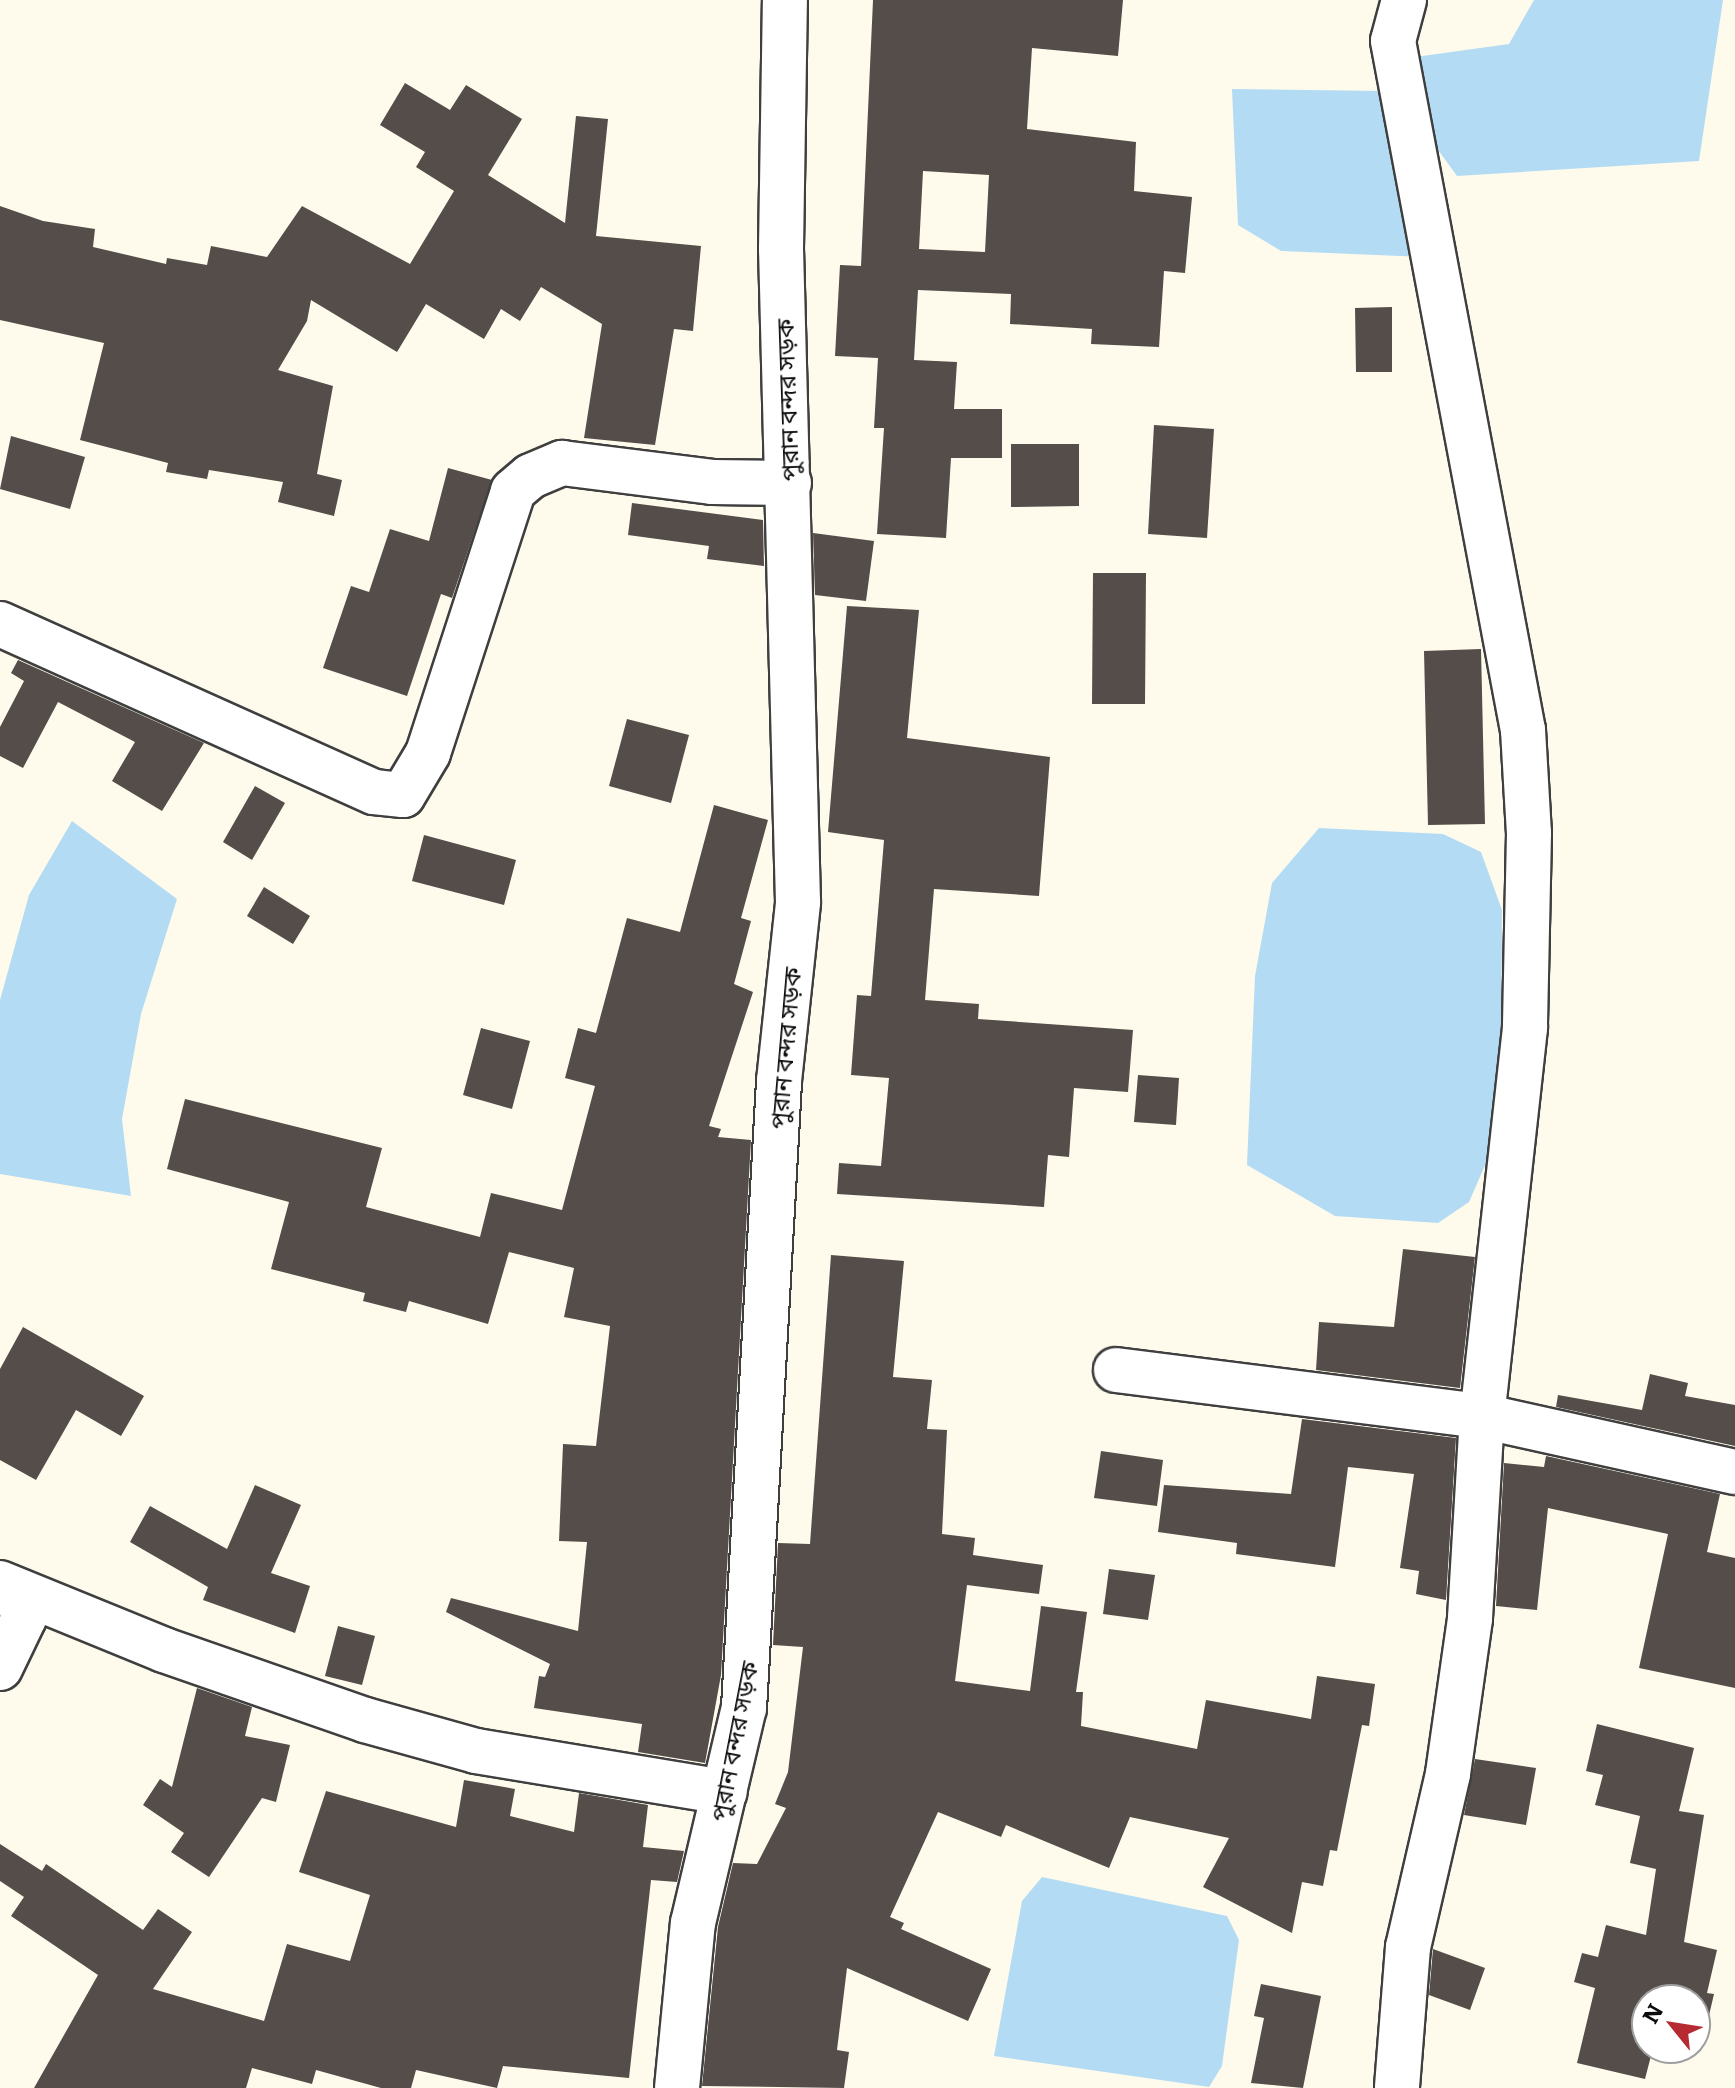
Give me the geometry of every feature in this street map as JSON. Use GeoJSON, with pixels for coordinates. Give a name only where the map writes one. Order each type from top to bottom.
{"type":"FeatureCollection","features":[{"type":"Feature","properties":{"kind":"street","name":"পুরান বন্দর সড়ক"},"geometry":{"type":"LineString","coordinates":[[677,2088],[693,1923],[744,1708],[754,1612],[779,1081],[798,902],[781,249],[785,0]]}},
{"type":"Feature","properties":{"kind":"street"},"geometry":{"type":"LineString","coordinates":[[1397,2088],[1408,1947],[1448,1774],[1470,1619],[1482,1416],[1525,1028],[1529,833],[1523,730],[1393,41],[1404,0]]}},
{"type":"Feature","properties":{"kind":"street"},"geometry":{"type":"LineString","coordinates":[[0,624],[374,792],[403,795],[428,753],[513,491],[531,476],[562,463],[712,482],[789,483]]}},
{"type":"Feature","properties":{"kind":"street"},"geometry":{"type":"LineString","coordinates":[[1116,1370],[1482,1416],[1735,1472]]}},
{"type":"Feature","properties":{"kind":"street"},"geometry":{"type":"LineString","coordinates":[[9,1588],[378,1724],[476,1751],[725,1792]]}},
{"type":"Feature","properties":{"kind":"street"},"geometry":{"type":"LineString","coordinates":[[0,1668],[24,1618],[9,1588]]}},
{"type":"Feature","properties":{"kind":"water"},"geometry":{"type":"Polygon","coordinates":[[[1534,0],[1723,0],[1699,161],[1457,176],[1428,136],[1415,57],[1509,44],[1534,0]]]}},
{"type":"Feature","properties":{"kind":"water"},"geometry":{"type":"Polygon","coordinates":[[[1232,89],[1385,91],[1424,257],[1281,251],[1238,225],[1232,89]]]}},
{"type":"Feature","properties":{"kind":"water"},"geometry":{"type":"Polygon","coordinates":[[[72,821],[177,899],[141,1014],[122,1119],[131,1196],[0,1174],[0,1000],[29,895],[72,821]]]}},
{"type":"Feature","properties":{"kind":"water"},"geometry":{"type":"Polygon","coordinates":[[[1319,828],[1443,834],[1481,852],[1502,910],[1501,1087],[1486,1163],[1469,1202],[1438,1223],[1335,1216],[1247,1165],[1255,976],[1272,883],[1319,828]]]}},
{"type":"Feature","properties":{"kind":"water"},"geometry":{"type":"Polygon","coordinates":[[[1042,1877],[1227,1916],[1239,1940],[1222,2066],[1209,2087],[994,2056],[1022,1901],[1042,1877]]]}},
{"type":"Feature","properties":{"kind":"building"},"geometry":{"type":"Polygon","coordinates":[[[873,0],[1123,0],[1118,56],[1032,48],[1027,129],[1136,142],[1134,191],[1192,197],[1185,273],[1164,271],[1159,347],[1091,344],[1092,329],[1010,324],[1011,294],[918,290],[914,360],[957,362],[954,409],[1002,409],[1002,458],[951,458],[946,538],[877,534],[884,428],[874,428],[878,358],[835,356],[840,265],[861,266],[873,0]],[[923,171],[919,249],[985,252],[989,175],[923,171]]]}},
{"type":"Feature","properties":{"kind":"building"},"geometry":{"type":"Polygon","coordinates":[[[405,83],[450,110],[466,85],[522,119],[488,175],[565,223],[576,116],[608,119],[596,236],[701,246],[693,331],[674,329],[655,445],[584,438],[602,324],[541,287],[520,321],[501,309],[484,339],[426,304],[397,352],[311,300],[307,321],[278,370],[333,386],[317,474],[342,480],[334,516],[278,502],[283,482],[209,470],[207,479],[166,472],[168,463],[80,440],[104,343],[0,320],[0,206],[43,221],[95,229],[93,247],[166,264],[167,258],[207,265],[211,246],[267,257],[302,206],[410,264],[454,191],[416,167],[425,152],[380,125],[405,83]]]}},
{"type":"Feature","properties":{"kind":"building"},"geometry":{"type":"Polygon","coordinates":[[[1392,307],[1392,372],[1356,372],[1355,308],[1392,307]]]}},
{"type":"Feature","properties":{"kind":"building"},"geometry":{"type":"Polygon","coordinates":[[[1154,425],[1214,429],[1207,538],[1148,534],[1154,425]]]}},
{"type":"Feature","properties":{"kind":"building"},"geometry":{"type":"Polygon","coordinates":[[[11,436],[85,457],[70,509],[0,489],[11,436]]]}},
{"type":"Feature","properties":{"kind":"building"},"geometry":{"type":"Polygon","coordinates":[[[1011,444],[1079,444],[1079,506],[1011,507],[1011,444]]]}},
{"type":"Feature","properties":{"kind":"building"},"geometry":{"type":"Polygon","coordinates":[[[448,468],[492,480],[452,598],[441,594],[407,696],[323,668],[351,586],[369,592],[390,529],[429,541],[448,468]]]}},
{"type":"Feature","properties":{"kind":"building"},"geometry":{"type":"Polygon","coordinates":[[[632,503],[763,520],[764,566],[707,559],[709,546],[628,535],[632,503]]]}},
{"type":"Feature","properties":{"kind":"building"},"geometry":{"type":"Polygon","coordinates":[[[813,533],[874,541],[866,601],[815,595],[813,533]]]}},
{"type":"Feature","properties":{"kind":"building"},"geometry":{"type":"Polygon","coordinates":[[[1093,573],[1146,573],[1145,704],[1092,704],[1093,573]]]}},
{"type":"Feature","properties":{"kind":"building"},"geometry":{"type":"Polygon","coordinates":[[[847,606],[919,610],[907,738],[1050,757],[1039,896],[934,889],[925,1000],[979,1004],[978,1019],[1133,1030],[1128,1092],[1074,1088],[1069,1157],[1048,1155],[1044,1207],[837,1194],[839,1163],[881,1166],[889,1078],[851,1075],[857,995],[871,996],[884,840],[828,832],[847,606]]]}},
{"type":"Feature","properties":{"kind":"building"},"geometry":{"type":"Polygon","coordinates":[[[1481,649],[1485,824],[1428,825],[1424,651],[1481,649]]]}},
{"type":"Feature","properties":{"kind":"building"},"geometry":{"type":"Polygon","coordinates":[[[18,660],[204,743],[162,811],[112,781],[135,742],[58,702],[23,768],[0,756],[0,727],[24,681],[11,673],[18,660]]]}},
{"type":"Feature","properties":{"kind":"building"},"geometry":{"type":"Polygon","coordinates":[[[627,719],[689,735],[671,803],[609,786],[627,719]]]}},
{"type":"Feature","properties":{"kind":"building"},"geometry":{"type":"Polygon","coordinates":[[[255,786],[285,803],[252,860],[223,842],[255,786]]]}},
{"type":"Feature","properties":{"kind":"building"},"geometry":{"type":"Polygon","coordinates":[[[714,805],[768,820],[741,918],[751,921],[734,984],[753,992],[709,1126],[721,1129],[718,1137],[751,1140],[721,1675],[705,1763],[638,1752],[642,1724],[534,1708],[539,1676],[545,1677],[550,1664],[446,1612],[451,1598],[578,1631],[587,1542],[559,1541],[563,1444],[596,1446],[610,1326],[564,1317],[574,1268],[509,1252],[488,1324],[409,1301],[406,1312],[363,1301],[365,1293],[271,1269],[289,1202],[167,1169],[185,1099],[382,1148],[366,1207],[480,1237],[491,1193],[562,1210],[595,1086],[565,1078],[578,1028],[596,1033],[627,918],[680,932],[714,805]]]}},
{"type":"Feature","properties":{"kind":"building"},"geometry":{"type":"Polygon","coordinates":[[[424,835],[516,860],[504,905],[412,881],[424,835]]]}},
{"type":"Feature","properties":{"kind":"building"},"geometry":{"type":"Polygon","coordinates":[[[264,887],[310,916],[293,944],[247,916],[264,887]]]}},
{"type":"Feature","properties":{"kind":"building"},"geometry":{"type":"Polygon","coordinates":[[[481,1028],[530,1041],[512,1109],[463,1095],[481,1028]]]}},
{"type":"Feature","properties":{"kind":"building"},"geometry":{"type":"Polygon","coordinates":[[[1138,1075],[1179,1078],[1176,1125],[1134,1122],[1138,1075]]]}},
{"type":"Feature","properties":{"kind":"building"},"geometry":{"type":"Polygon","coordinates":[[[1403,1249],[1475,1257],[1460,1388],[1316,1370],[1319,1322],[1394,1327],[1403,1249]]]}},
{"type":"Feature","properties":{"kind":"building"},"geometry":{"type":"Polygon","coordinates":[[[831,1255],[904,1261],[893,1377],[932,1380],[927,1429],[947,1430],[942,1534],[975,1538],[973,1555],[1043,1565],[1039,1594],[967,1585],[955,1681],[1030,1691],[1041,1606],[1087,1612],[1076,1692],[1083,1692],[1081,1726],[1197,1749],[1206,1700],[1311,1719],[1317,1676],[1375,1684],[1369,1726],[1362,1725],[1337,1851],[1330,1850],[1323,1886],[1302,1882],[1292,1933],[1203,1887],[1229,1838],[1130,1817],[1109,1868],[1006,1825],[1001,1837],[938,1812],[890,1917],[904,1923],[901,1929],[991,1969],[968,2021],[847,1968],[837,2050],[849,2052],[844,2088],[702,2086],[718,1927],[733,1863],[757,1864],[786,1808],[775,1804],[788,1772],[803,1647],[773,1645],[778,1543],[810,1544],[831,1255]]]}},
{"type":"Feature","properties":{"kind":"building"},"geometry":{"type":"Polygon","coordinates":[[[23,1327],[144,1396],[121,1436],[76,1410],[36,1480],[0,1460],[0,1369],[23,1327]]]}},
{"type":"Feature","properties":{"kind":"building"},"geometry":{"type":"Polygon","coordinates":[[[1650,1374],[1688,1383],[1685,1396],[1735,1405],[1735,1446],[1556,1407],[1558,1395],[1642,1410],[1650,1374]]]}},
{"type":"Feature","properties":{"kind":"building"},"geometry":{"type":"Polygon","coordinates":[[[1302,1419],[1456,1438],[1446,1600],[1416,1594],[1419,1571],[1400,1568],[1414,1474],[1348,1467],[1335,1567],[1236,1554],[1237,1543],[1158,1532],[1164,1485],[1291,1494],[1302,1419]]]}},
{"type":"Feature","properties":{"kind":"building"},"geometry":{"type":"Polygon","coordinates":[[[1101,1451],[1163,1460],[1157,1506],[1094,1498],[1101,1451]]]}},
{"type":"Feature","properties":{"kind":"building"},"geometry":{"type":"Polygon","coordinates":[[[1546,1456],[1720,1494],[1707,1552],[1735,1558],[1735,1688],[1639,1668],[1668,1534],[1548,1508],[1537,1610],[1496,1606],[1504,1463],[1544,1467],[1546,1456]]]}},
{"type":"Feature","properties":{"kind":"building"},"geometry":{"type":"Polygon","coordinates":[[[255,1485],[301,1505],[271,1573],[310,1586],[295,1633],[203,1600],[208,1587],[130,1542],[150,1506],[227,1549],[255,1485]]]}},
{"type":"Feature","properties":{"kind":"building"},"geometry":{"type":"Polygon","coordinates":[[[1109,1569],[1155,1575],[1148,1620],[1103,1614],[1109,1569]]]}},
{"type":"Feature","properties":{"kind":"building"},"geometry":{"type":"Polygon","coordinates":[[[338,1626],[375,1636],[362,1685],[325,1676],[338,1626]]]}},
{"type":"Feature","properties":{"kind":"building"},"geometry":{"type":"Polygon","coordinates":[[[197,1688],[252,1707],[245,1736],[290,1745],[276,1802],[262,1798],[209,1877],[171,1852],[184,1833],[143,1805],[160,1779],[172,1787],[197,1688]]]}},
{"type":"Feature","properties":{"kind":"building"},"geometry":{"type":"Polygon","coordinates":[[[1597,1724],[1694,1748],[1679,1811],[1704,1815],[1684,1942],[1717,1950],[1709,1984],[1631,1984],[1631,2064],[1649,2064],[1645,2079],[1577,2063],[1595,1988],[1574,1982],[1582,1953],[1598,1957],[1606,1925],[1646,1935],[1656,1869],[1630,1863],[1640,1816],[1595,1805],[1603,1775],[1586,1771],[1597,1724]]]}},
{"type":"Feature","properties":{"kind":"building"},"geometry":{"type":"Polygon","coordinates":[[[1475,1759],[1536,1768],[1526,1825],[1464,1815],[1475,1759]]]}},
{"type":"Feature","properties":{"kind":"building"},"geometry":{"type":"Polygon","coordinates":[[[464,1780],[515,1789],[510,1816],[574,1832],[579,1793],[648,1805],[643,1847],[684,1851],[677,1882],[651,1880],[629,2078],[503,2066],[497,2088],[416,2070],[411,2088],[381,2088],[316,2070],[312,2084],[252,2068],[246,2088],[34,2088],[98,1975],[11,1916],[24,1897],[0,1881],[0,1844],[42,1871],[46,1864],[143,1930],[158,1909],[192,1932],[153,1989],[264,2021],[287,1944],[350,1961],[370,1895],[299,1872],[326,1791],[456,1827],[464,1780]]]}},
{"type":"Feature","properties":{"kind":"building"},"geometry":{"type":"Polygon","coordinates":[[[1433,1949],[1485,1968],[1470,2010],[1429,1995],[1433,1949]]]}},
{"type":"Feature","properties":{"kind":"building"},"geometry":{"type":"Polygon","coordinates":[[[1261,1984],[1321,1996],[1303,2088],[1251,2083],[1264,2018],[1254,2016],[1261,1984]]]}}]}
